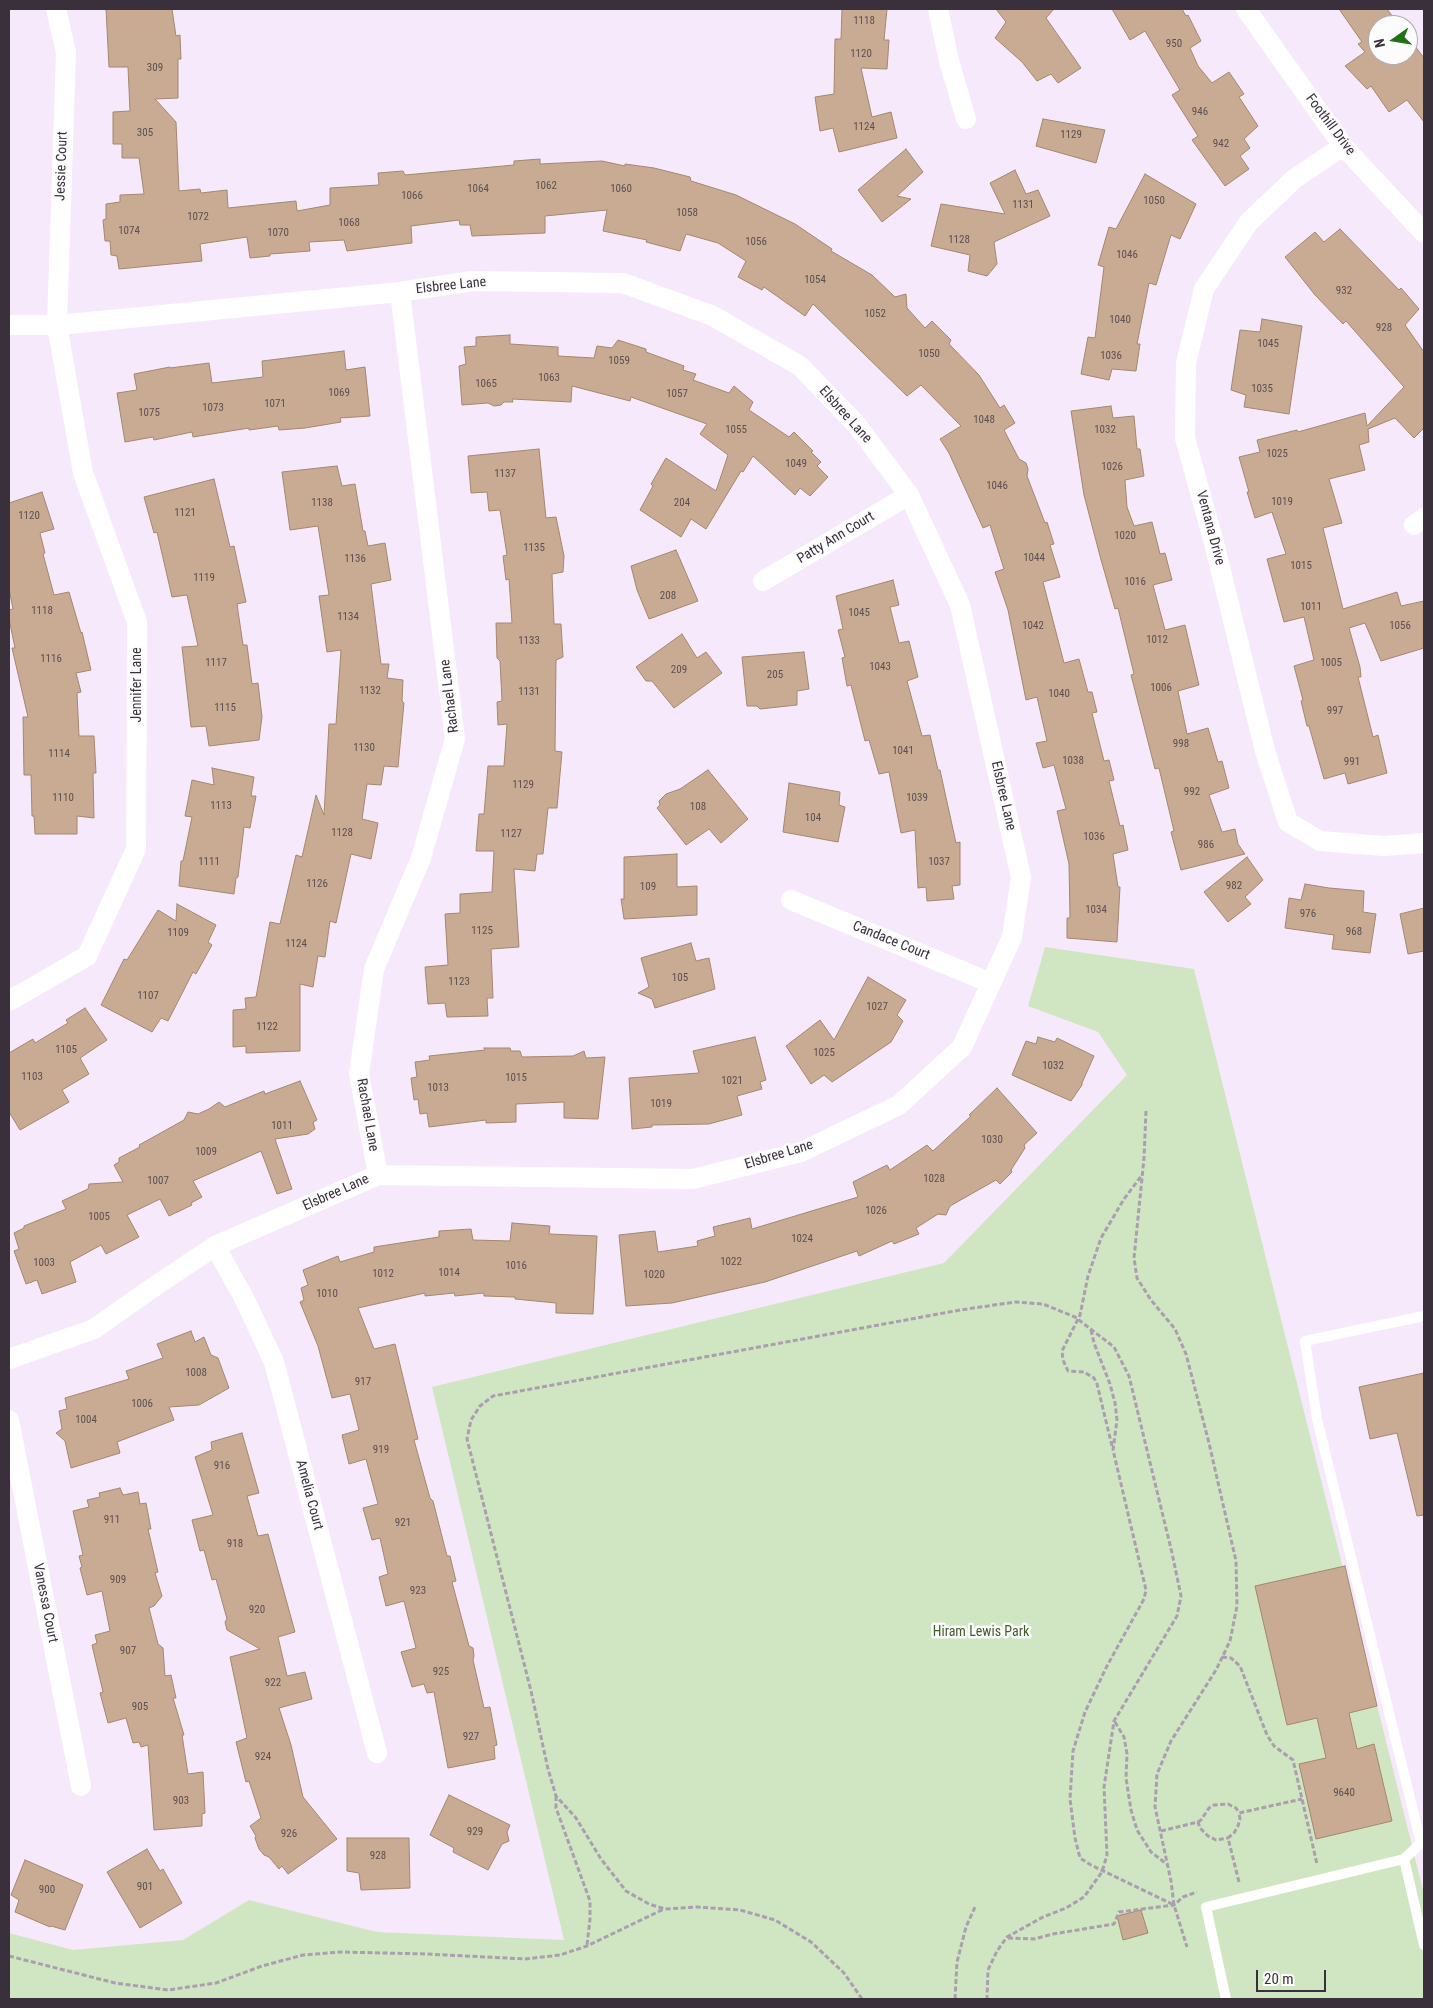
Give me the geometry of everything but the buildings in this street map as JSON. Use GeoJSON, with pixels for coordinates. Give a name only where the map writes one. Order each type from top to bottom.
{"type":"FeatureCollection","features":[{"type":"Feature","properties":{"kind":"street","name":"Jessie Court"},"geometry":{"type":"LineString","coordinates":[[56,9],[66,52],[57,325]]}},
{"type":"Feature","properties":{"kind":"street"},"geometry":{"type":"LineString","coordinates":[[938,9],[949,61],[966,119]]}},
{"type":"Feature","properties":{"kind":"street","name":"Foothill Drive"},"geometry":{"type":"LineString","coordinates":[[1246,9],[1343,146],[1424,233]]}},
{"type":"Feature","properties":{"kind":"street","name":"Ventana Drive"},"geometry":{"type":"LineString","coordinates":[[1343,146],[1294,179],[1249,222],[1204,289],[1186,364],[1185,438],[1214,543],[1265,751],[1288,822],[1320,841],[1384,846],[1424,843]]}},
{"type":"Feature","properties":{"kind":"street","name":"Elsbree Lane"},"geometry":{"type":"LineString","coordinates":[[9,325],[57,325],[400,292],[472,281],[623,283],[713,316],[800,366],[856,424],[909,494],[960,605],[1021,877],[1012,937],[962,1047],[899,1105],[801,1152],[693,1179],[378,1175],[215,1246],[94,1330],[9,1359]]}},
{"type":"Feature","properties":{"kind":"street","name":"Rachael Lane"},"geometry":{"type":"LineString","coordinates":[[378,1175],[359,1074],[374,969],[421,858],[455,739],[400,292]]}},
{"type":"Feature","properties":{"kind":"street","name":"Jennifer Lane"},"geometry":{"type":"LineString","coordinates":[[9,1001],[87,956],[136,849],[137,622],[83,473],[57,325]]}},
{"type":"Feature","properties":{"kind":"street","name":"Patty Ann Court"},"geometry":{"type":"LineString","coordinates":[[763,581],[909,494]]}},
{"type":"Feature","properties":{"kind":"street","name":"Candace Court"},"geometry":{"type":"LineString","coordinates":[[791,900],[991,982]]}},
{"type":"Feature","properties":{"kind":"street","name":"Amelia Court"},"geometry":{"type":"LineString","coordinates":[[215,1246],[244,1298],[274,1362],[377,1753]]}},
{"type":"Feature","properties":{"kind":"street","name":"Vanessa Court"},"geometry":{"type":"LineString","coordinates":[[9,1420],[81,1786]]}},
{"type":"Feature","properties":{"kind":"lane"},"geometry":{"type":"LineString","coordinates":[[1226,1999],[1206,1907],[1404,1859],[1421,1843],[1318,1419],[1305,1341],[1424,1316]]}},
{"type":"Feature","properties":{"kind":"lane"},"geometry":{"type":"LineString","coordinates":[[1404,1859],[1424,1945]]}},
{"type":"Feature","properties":{"kind":"path"},"geometry":{"type":"LineString","coordinates":[[1146,1111],[1143,1173],[1134,1258],[1137,1278],[1151,1300],[1175,1329],[1186,1354],[1236,1560],[1237,1606],[1230,1641],[1197,1701],[1171,1741],[1156,1774],[1155,1807],[1168,1865],[1174,1905],[1187,1947]]}},
{"type":"Feature","properties":{"kind":"path"},"geometry":{"type":"LineString","coordinates":[[1143,1173],[1120,1205],[1101,1238],[1093,1257],[1080,1315],[1062,1351],[1062,1360],[1068,1371],[1084,1372],[1094,1378],[1098,1384],[1146,1590],[1144,1600],[1107,1666],[1085,1712],[1072,1751],[1070,1799],[1075,1838],[1080,1858],[1102,1872],[1174,1905]]}},
{"type":"Feature","properties":{"kind":"path"},"geometry":{"type":"LineString","coordinates":[[587,1946],[590,1901],[556,1808],[556,1796],[548,1769],[531,1691],[467,1439],[471,1420],[480,1406],[493,1396],[510,1392],[960,1310],[1015,1302],[1043,1304],[1078,1319],[1114,1347],[1129,1376],[1181,1596],[1177,1616],[1169,1631],[1114,1721],[1104,1787],[1107,1855],[1102,1872],[1084,1897],[1066,1908],[1043,1917],[1007,1938],[997,1951],[988,1970],[987,1999]]}},
{"type":"Feature","properties":{"kind":"path"},"geometry":{"type":"LineString","coordinates":[[1091,1330],[1116,1403],[1117,1420],[1113,1450]]}},
{"type":"Feature","properties":{"kind":"path"},"geometry":{"type":"LineString","coordinates":[[1222,1657],[1231,1658],[1240,1666],[1267,1735],[1274,1746],[1293,1760],[1318,1864],[1309,1866]]}},
{"type":"Feature","properties":{"kind":"path"},"geometry":{"type":"LineString","coordinates":[[1114,1721],[1124,1737],[1127,1754],[1126,1778],[1131,1810],[1137,1830],[1151,1852],[1168,1865]]}},
{"type":"Feature","properties":{"kind":"path"},"geometry":{"type":"LineString","coordinates":[[556,1796],[576,1818],[601,1859],[626,1891],[648,1904],[665,1909]]}},
{"type":"Feature","properties":{"kind":"path"},"geometry":{"type":"LineString","coordinates":[[1239,1813],[1302,1799]]}},
{"type":"Feature","properties":{"kind":"path"},"geometry":{"type":"LineString","coordinates":[[1160,1831],[1198,1822],[1209,1808],[1214,1805],[1228,1804],[1236,1808],[1240,1819],[1234,1833],[1228,1838],[1216,1840],[1208,1836],[1200,1828],[1198,1822]]}},
{"type":"Feature","properties":{"kind":"path"},"geometry":{"type":"LineString","coordinates":[[1228,1838],[1239,1882]]}},
{"type":"Feature","properties":{"kind":"path"},"geometry":{"type":"LineString","coordinates":[[1231,1884],[1248,1880]]}},
{"type":"Feature","properties":{"kind":"path"},"geometry":{"type":"LineString","coordinates":[[1007,1938],[1034,1939],[1053,1934],[1108,1926],[1114,1924],[1119,1912],[1174,1905],[1183,1897],[1199,1891]]}},
{"type":"Feature","properties":{"kind":"path"},"geometry":{"type":"LineString","coordinates":[[9,1956],[115,1983],[168,1990],[216,1982],[262,1966],[303,1955],[341,1952],[525,1958],[560,1955],[587,1946],[636,1921],[665,1909],[697,1907],[740,1910],[776,1920],[811,1942],[844,1973],[862,1999]]}},
{"type":"Feature","properties":{"kind":"path"},"geometry":{"type":"LineString","coordinates":[[955,1999],[956,1962],[966,1927],[975,1907]]}},
{"type":"Feature","properties":{"kind":"green space","name":"Hiram Lewis Park"},"geometry":{"type":"Polygon","coordinates":[[[1045,947],[1194,969],[1424,1894],[1424,1999],[9,1999],[9,1933],[73,1950],[183,1940],[249,1900],[377,1932],[564,1940],[432,1387],[944,1263],[1127,1075],[1098,1032],[1028,1006],[1045,947]]]}}]}
